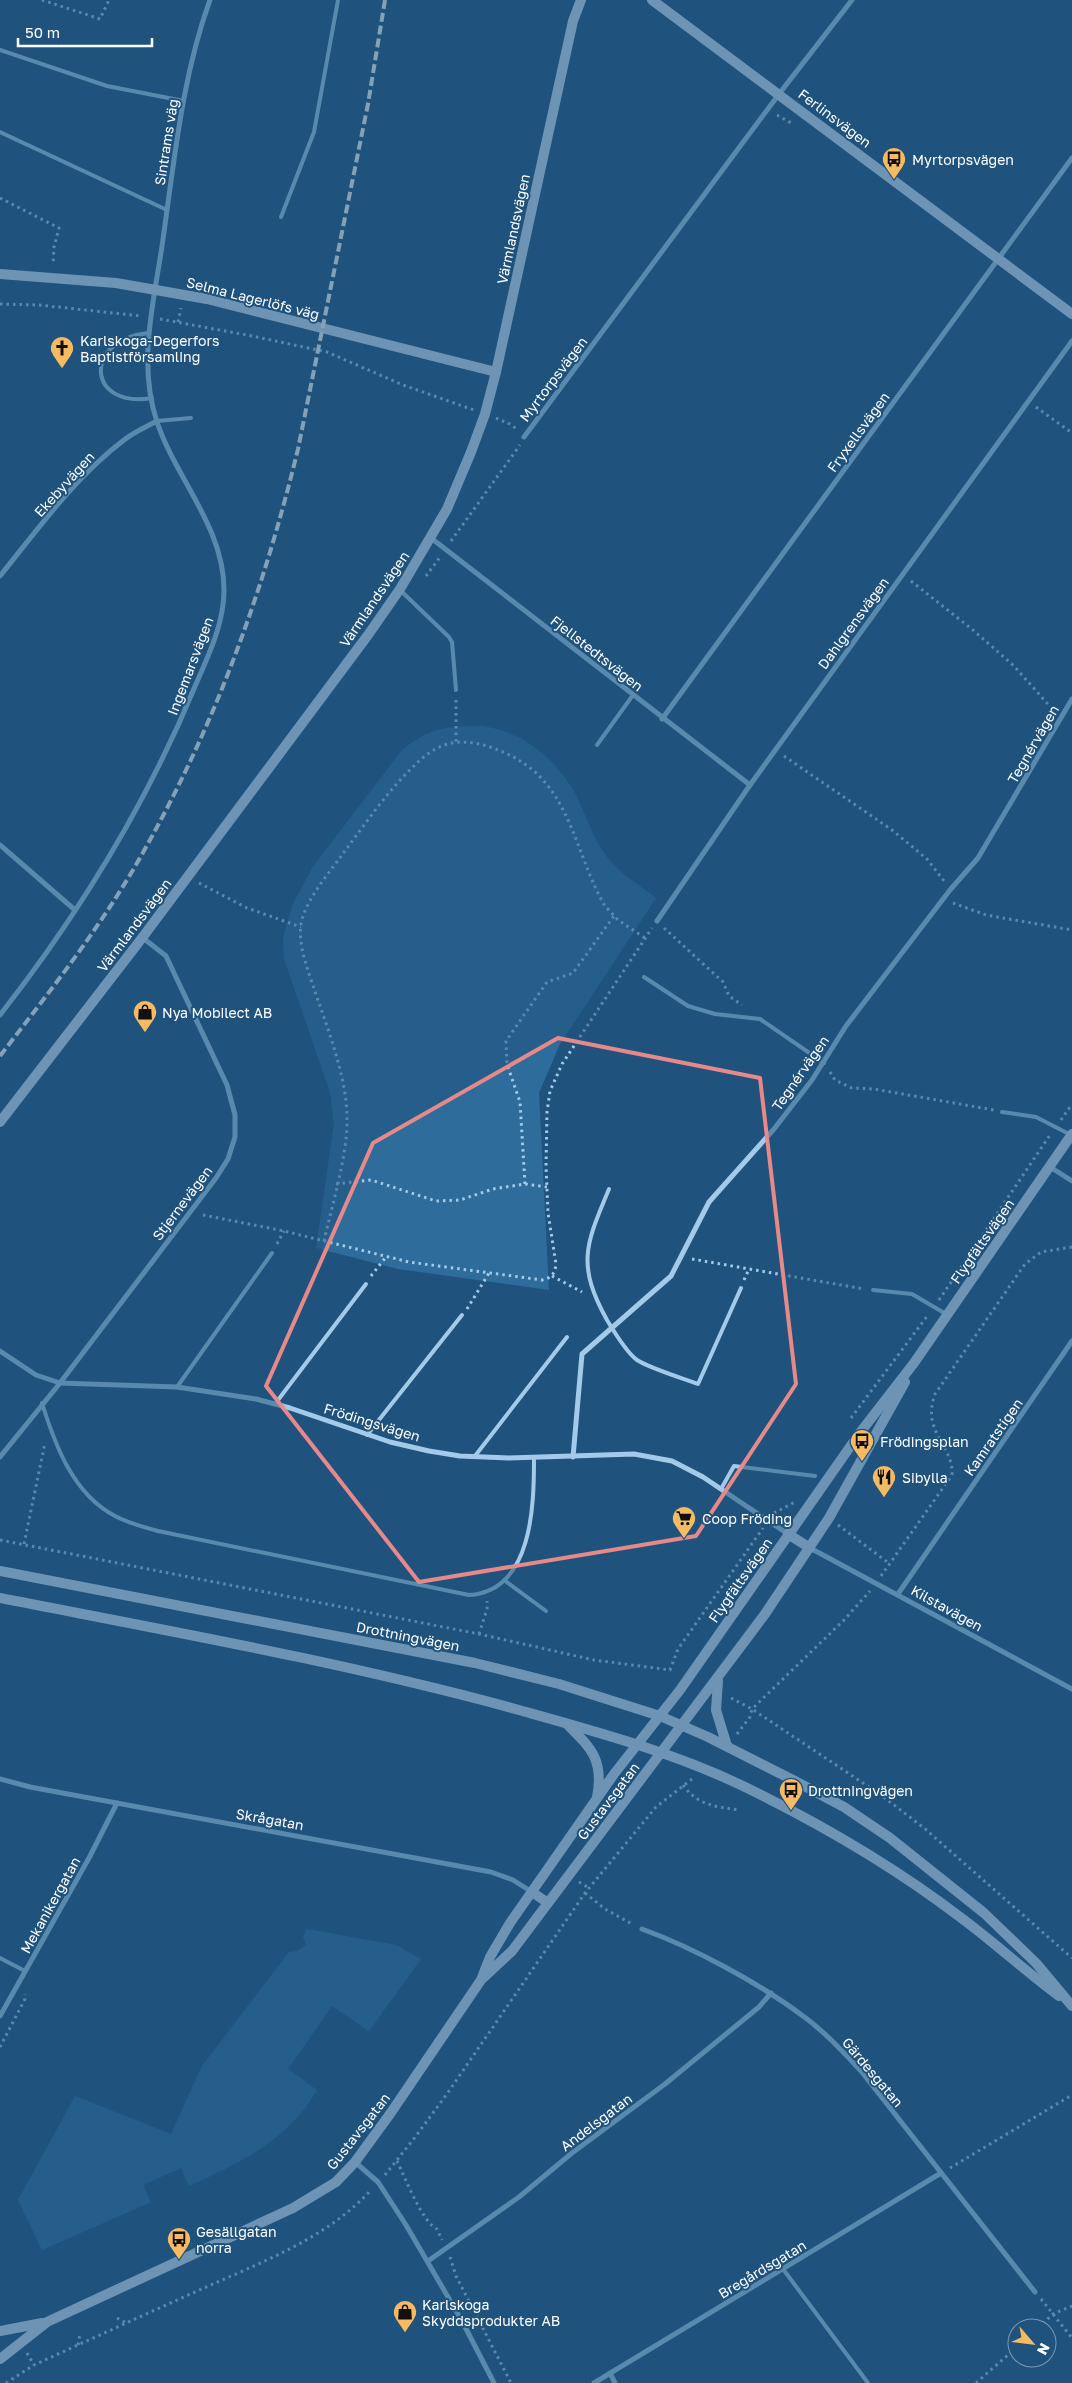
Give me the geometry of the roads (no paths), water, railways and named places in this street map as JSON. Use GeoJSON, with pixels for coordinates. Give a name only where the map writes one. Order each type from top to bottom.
{"type":"FeatureCollection","features":[{"type":"Feature","properties":{"kind":"street","name":"Sintrams väg"},"geometry":{"type":"LineString","coordinates":[[156,290],[189,71],[210,0]]}},
{"type":"Feature","properties":{"kind":"street","name":"Värmlandsvägen"},"geometry":{"type":"LineString","coordinates":[[0,1122],[142,938],[400,589],[431,538],[459,481],[485,414],[496,372],[573,21],[581,0]]}},
{"type":"Feature","properties":{"kind":"street","name":"Ferlinsvägen"},"geometry":{"type":"LineString","coordinates":[[652,0],[1072,314]]}},
{"type":"Feature","properties":{"kind":"street","name":"Myrtorpsvägen"},"geometry":{"type":"LineString","coordinates":[[524,437],[779,94],[852,0]]}},
{"type":"Feature","properties":{"kind":"street","name":"Fryxellsvägen"},"geometry":{"type":"LineString","coordinates":[[662,719],[1072,158]]}},
{"type":"Feature","properties":{"kind":"street","name":"Selma Lagerlöfs väg"},"geometry":{"type":"LineString","coordinates":[[0,274],[116,283],[207,299],[496,372]]}},
{"type":"Feature","properties":{"kind":"street","name":"Ingemarsvägen"},"geometry":{"type":"LineString","coordinates":[[0,1015],[75,910],[111,852],[159,765],[191,697],[216,638],[222,614],[224,589],[217,544],[169,451],[157,421],[152,398],[148,371],[148,333],[156,290]]}},
{"type":"Feature","properties":{"kind":"street","name":"Dahlgrensvägen"},"geometry":{"type":"LineString","coordinates":[[657,921],[775,750],[1072,341]]}},
{"type":"Feature","properties":{"kind":"street","name":"Ekebyvägen"},"geometry":{"type":"LineString","coordinates":[[0,576],[76,484],[100,460],[125,439],[157,421]]}},
{"type":"Feature","properties":{"kind":"street","name":"Fjellstedtsvägen"},"geometry":{"type":"LineString","coordinates":[[431,538],[662,719],[750,785]]}},
{"type":"Feature","properties":{"kind":"street","name":"Tegnérvägen"},"geometry":{"type":"LineString","coordinates":[[573,1456],[582,1354],[672,1276],[709,1202],[774,1129],[824,1063],[846,1026],[950,890],[978,858],[1072,699]]}},
{"type":"Feature","properties":{"kind":"street"},"geometry":{"type":"LineString","coordinates":[[0,844],[75,910]]}},
{"type":"Feature","properties":{"kind":"street","name":"Stjernevägen"},"geometry":{"type":"LineString","coordinates":[[0,1457],[60,1383],[190,1212],[228,1159],[235,1137],[235,1115],[227,1085],[166,956],[142,938]]}},
{"type":"Feature","properties":{"kind":"street","name":"Flygfältsvägen"},"geometry":{"type":"LineString","coordinates":[[636,1746],[660,1716],[859,1434],[914,1363],[1072,1135]]}},
{"type":"Feature","properties":{"kind":"street"},"geometry":{"type":"LineString","coordinates":[[1050,1167],[1072,1181]]}},
{"type":"Feature","properties":{"kind":"street","name":"Kamratstigen"},"geometry":{"type":"LineString","coordinates":[[898,1594],[1072,1341]]}},
{"type":"Feature","properties":{"kind":"street","name":"Frödingsvägen"},"geometry":{"type":"LineString","coordinates":[[0,1351],[36,1375],[60,1383],[177,1387],[256,1399],[367,1435],[429,1450],[475,1456],[534,1458],[634,1454],[672,1461],[704,1477],[788,1534]]}},
{"type":"Feature","properties":{"kind":"street","name":"Flygfältsvägen"},"geometry":{"type":"LineString","coordinates":[[683,1726],[810,1548],[860,1466],[914,1363]]}},
{"type":"Feature","properties":{"kind":"street"},"geometry":{"type":"LineString","coordinates":[[788,1534],[810,1548]]}},
{"type":"Feature","properties":{"kind":"street","name":"Kilstavägen"},"geometry":{"type":"LineString","coordinates":[[810,1548],[877,1582],[1072,1689]]}},
{"type":"Feature","properties":{"kind":"street","name":"Drottningvägen"},"geometry":{"type":"LineString","coordinates":[[0,1571],[483,1665],[559,1684],[660,1716],[727,1746],[844,1808],[890,1838],[984,1913],[1036,1963],[1072,2006]]}},
{"type":"Feature","properties":{"kind":"street","name":"Drottningvägen"},"geometry":{"type":"LineString","coordinates":[[0,1598],[260,1649],[468,1696],[566,1723],[661,1754],[743,1786],[876,1858],[962,1917],[1030,1974],[1072,2006]]}},
{"type":"Feature","properties":{"kind":"street"},"geometry":{"type":"LineString","coordinates":[[719,1677],[716,1710],[727,1746]]}},
{"type":"Feature","properties":{"kind":"street"},"geometry":{"type":"LineString","coordinates":[[566,1723],[591,1749],[597,1759],[600,1772],[596,1801]]}},
{"type":"Feature","properties":{"kind":"street","name":"Gustavsgatan"},"geometry":{"type":"LineString","coordinates":[[481,1980],[512,1951],[683,1726]]}},
{"type":"Feature","properties":{"kind":"street","name":"Gustavsgatan"},"geometry":{"type":"LineString","coordinates":[[0,2359],[47,2322],[293,2208],[336,2182],[355,2162],[390,2114],[481,1980],[501,1935],[636,1746]]}},
{"type":"Feature","properties":{"kind":"street","name":"Skrågatan"},"geometry":{"type":"LineString","coordinates":[[0,1779],[117,1803],[491,1872],[513,1880],[532,1892]]}},
{"type":"Feature","properties":{"kind":"street","name":"Mekanikergatan"},"geometry":{"type":"LineString","coordinates":[[0,2016],[89,1858],[117,1803]]}},
{"type":"Feature","properties":{"kind":"street"},"geometry":{"type":"LineString","coordinates":[[532,1892],[548,1904]]}},
{"type":"Feature","properties":{"kind":"street","name":"Gärdesgatan"},"geometry":{"type":"LineString","coordinates":[[642,1929],[669,1939],[771,1993],[804,2016],[854,2064],[1036,2292]]}},
{"type":"Feature","properties":{"kind":"street","name":"Andelsgatan"},"geometry":{"type":"LineString","coordinates":[[428,2260],[519,2197],[572,2153],[665,2084],[759,2007],[771,1993]]}},
{"type":"Feature","properties":{"kind":"street"},"geometry":{"type":"LineString","coordinates":[[355,2162],[378,2182],[428,2260],[494,2383]]}},
{"type":"Feature","properties":{"kind":"street","name":"Bregårdsgatan"},"geometry":{"type":"LineString","coordinates":[[594,2383],[940,2173]]}},
{"type":"Feature","properties":{"kind":"street","name":"Gustavsgatan"},"geometry":{"type":"LineString","coordinates":[[0,2331],[47,2322]]}},
{"type":"Feature","properties":{"kind":"street"},"geometry":{"type":"LineString","coordinates":[[610,2373],[615,2383]]}},
{"type":"Feature","properties":{"kind":"lane"},"geometry":{"type":"LineString","coordinates":[[281,217],[314,132],[338,0]]}},
{"type":"Feature","properties":{"kind":"lane"},"geometry":{"type":"LineString","coordinates":[[0,50],[107,86],[184,101]]}},
{"type":"Feature","properties":{"kind":"lane"},"geometry":{"type":"LineString","coordinates":[[0,132],[167,210]]}},
{"type":"Feature","properties":{"kind":"lane"},"geometry":{"type":"LineString","coordinates":[[148,333],[134,334],[116,342],[107,350],[101,364],[100,375],[105,385],[114,393],[135,401],[152,398]]}},
{"type":"Feature","properties":{"kind":"lane"},"geometry":{"type":"LineString","coordinates":[[157,421],[191,418]]}},
{"type":"Feature","properties":{"kind":"lane"},"geometry":{"type":"LineString","coordinates":[[400,589],[452,642],[456,690]]}},
{"type":"Feature","properties":{"kind":"lane"},"geometry":{"type":"LineString","coordinates":[[596,745],[633,695]]}},
{"type":"Feature","properties":{"kind":"lane"},"geometry":{"type":"LineString","coordinates":[[644,977],[688,1006],[715,1014],[760,1019],[824,1063]]}},
{"type":"Feature","properties":{"kind":"lane"},"geometry":{"type":"LineString","coordinates":[[1002,1112],[1036,1117],[1072,1135]]}},
{"type":"Feature","properties":{"kind":"lane"},"geometry":{"type":"LineString","coordinates":[[609,1189],[595,1222],[587,1251],[588,1275],[596,1299],[612,1328],[636,1360],[698,1384],[741,1288]]}},
{"type":"Feature","properties":{"kind":"lane"},"geometry":{"type":"LineString","coordinates":[[177,1387],[272,1253]]}},
{"type":"Feature","properties":{"kind":"lane"},"geometry":{"type":"LineString","coordinates":[[275,1404],[366,1284]]}},
{"type":"Feature","properties":{"kind":"lane"},"geometry":{"type":"LineString","coordinates":[[872,1290],[912,1294],[948,1315]]}},
{"type":"Feature","properties":{"kind":"lane"},"geometry":{"type":"LineString","coordinates":[[367,1435],[462,1315]]}},
{"type":"Feature","properties":{"kind":"lane"},"geometry":{"type":"LineString","coordinates":[[475,1456],[567,1337]]}},
{"type":"Feature","properties":{"kind":"lane"},"geometry":{"type":"LineString","coordinates":[[42,1403],[48,1423],[62,1455],[78,1483],[98,1505],[116,1517],[158,1531],[462,1594],[486,1593],[504,1580],[519,1558],[529,1532],[534,1496],[534,1458]]}},
{"type":"Feature","properties":{"kind":"lane"},"geometry":{"type":"LineString","coordinates":[[721,1489],[734,1466],[815,1476]]}},
{"type":"Feature","properties":{"kind":"lane"},"geometry":{"type":"LineString","coordinates":[[504,1580],[546,1611]]}},
{"type":"Feature","properties":{"kind":"lane"},"geometry":{"type":"LineString","coordinates":[[0,1958],[25,1971]]}},
{"type":"Feature","properties":{"kind":"lane"},"geometry":{"type":"LineString","coordinates":[[783,2269],[868,2383]]}},
{"type":"Feature","properties":{"kind":"railway"},"geometry":{"type":"LineString","coordinates":[[0,1056],[56,983],[126,882],[168,807],[192,758],[234,658],[269,555],[298,449],[368,104],[385,0]]}},
{"type":"Feature","properties":{"kind":"place","name":"Myrtorpsvägen"},"geometry":{"type":"Point","coordinates":[894,180]}},
{"type":"Feature","properties":{"kind":"place","name":"Karlskoga-Degerfors Baptistförsamling"},"geometry":{"type":"Point","coordinates":[62,369]}},
{"type":"Feature","properties":{"kind":"place","name":"Nya Mobilect AB"},"geometry":{"type":"Point","coordinates":[145,1033]}},
{"type":"Feature","properties":{"kind":"place","name":"Frödingsplan"},"geometry":{"type":"Point","coordinates":[862,1462]}},
{"type":"Feature","properties":{"kind":"place","name":"Sibylla"},"geometry":{"type":"Point","coordinates":[884,1498]}},
{"type":"Feature","properties":{"kind":"place","name":"Coop Fröding"},"geometry":{"type":"Point","coordinates":[684,1539]}},
{"type":"Feature","properties":{"kind":"place","name":"Drottningvägen"},"geometry":{"type":"Point","coordinates":[791,1811]}},
{"type":"Feature","properties":{"kind":"place","name":"Gesällgatan norra"},"geometry":{"type":"Point","coordinates":[179,2260]}},
{"type":"Feature","properties":{"kind":"place","name":"Karlskoga Skyddsprodukter AB"},"geometry":{"type":"Point","coordinates":[405,2333]}}]}
